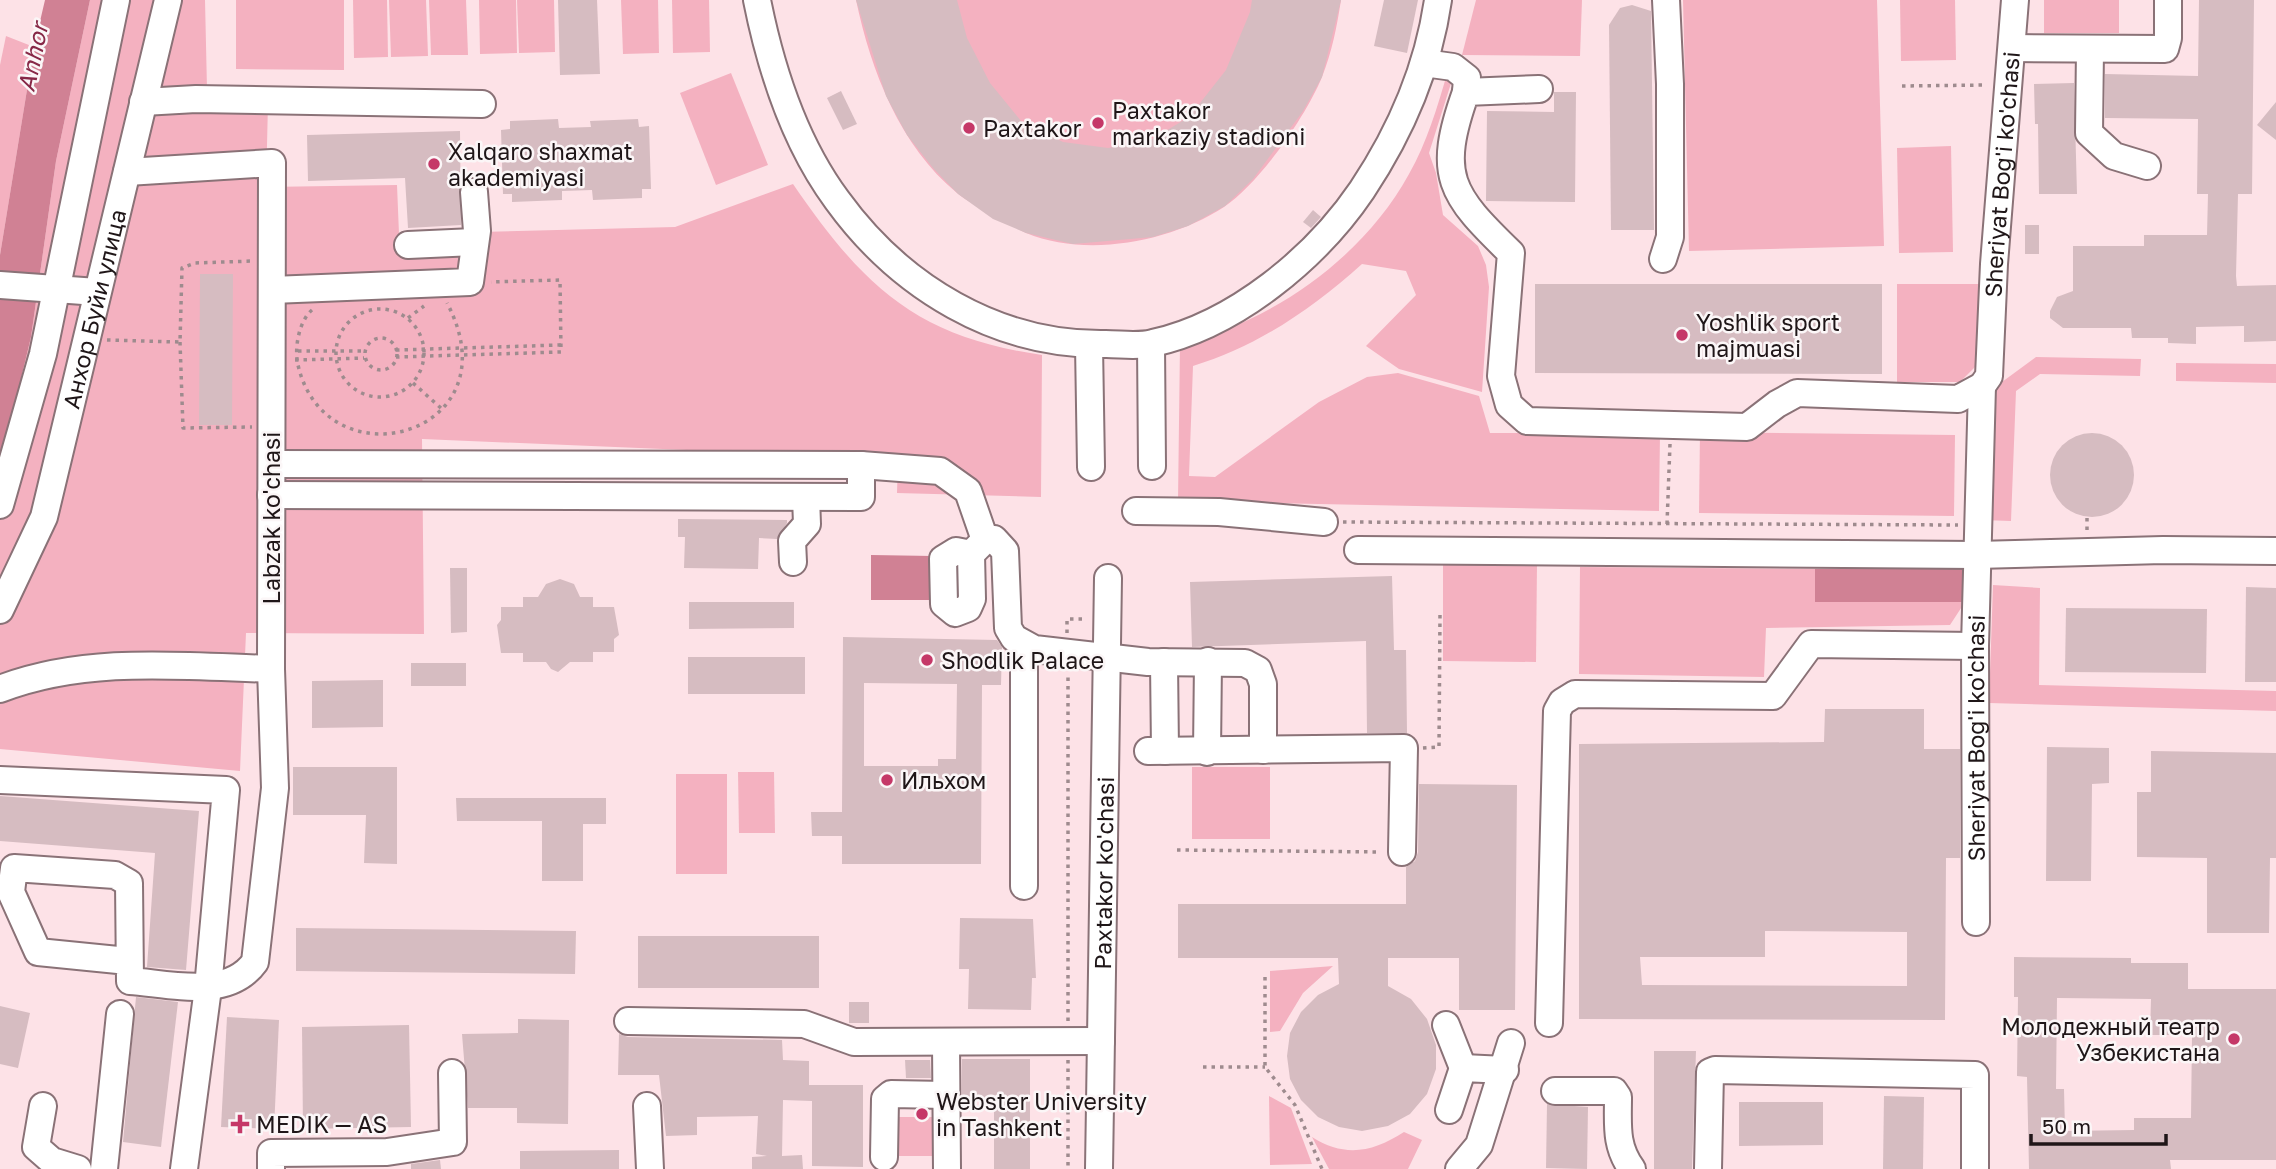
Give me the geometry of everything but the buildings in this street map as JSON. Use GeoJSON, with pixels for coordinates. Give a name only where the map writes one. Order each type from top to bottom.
{"type":"FeatureCollection","features":[{"type":"Feature","properties":{"kind":"street"},"geometry":{"type":"LineString","coordinates":[[0,505],[43,354],[52,287],[116,0]]}},
{"type":"Feature","properties":{"kind":"street","name":"Анхор Буйи улица"},"geometry":{"type":"LineString","coordinates":[[0,610],[44,517],[168,0]]}},
{"type":"Feature","properties":{"kind":"street"},"geometry":{"type":"LineString","coordinates":[[757,0],[772,63],[797,131],[836,199],[859,228],[914,280],[944,301],[977,318],[1013,332],[1088,345],[1152,344],[1198,327],[1285,276],[1321,242],[1355,201],[1383,156],[1424,63],[1438,0]]}},
{"type":"Feature","properties":{"kind":"street"},"geometry":{"type":"LineString","coordinates":[[1663,259],[1670,237],[1670,84],[1666,0]]}},
{"type":"Feature","properties":{"kind":"street","name":"Sheriyat Bog'i ko'chasi"},"geometry":{"type":"LineString","coordinates":[[1976,922],[1975,646],[1982,386],[1990,376],[1993,349],[1994,264],[2015,0]]}},
{"type":"Feature","properties":{"kind":"street"},"geometry":{"type":"LineString","coordinates":[[2012,48],[2165,49],[2168,0]]}},
{"type":"Feature","properties":{"kind":"street"},"geometry":{"type":"LineString","coordinates":[[2090,49],[2089,133],[2114,156],[2147,166]]}},
{"type":"Feature","properties":{"kind":"street"},"geometry":{"type":"LineString","coordinates":[[1424,63],[1453,67],[1467,78],[1466,92],[1455,124],[1449,169],[1458,197],[1511,253],[1501,376],[1509,405],[1527,421],[1747,427],[1777,404],[1797,393],[1958,399],[1982,386]]}},
{"type":"Feature","properties":{"kind":"street"},"geometry":{"type":"LineString","coordinates":[[1466,92],[1539,89]]}},
{"type":"Feature","properties":{"kind":"street"},"geometry":{"type":"LineString","coordinates":[[143,102],[197,99],[482,104]]}},
{"type":"Feature","properties":{"kind":"street","name":"Labzak ko'chasi"},"geometry":{"type":"LineString","coordinates":[[127,172],[272,163],[272,290],[285,356],[272,427],[271,669],[275,788],[255,962],[246,975],[208,988]]}},
{"type":"Feature","properties":{"kind":"street"},"geometry":{"type":"LineString","coordinates":[[272,290],[457,283],[477,231],[474,192]]}},
{"type":"Feature","properties":{"kind":"street"},"geometry":{"type":"LineString","coordinates":[[408,245],[474,242]]}},
{"type":"Feature","properties":{"kind":"street"},"geometry":{"type":"LineString","coordinates":[[0,285],[97,292]]}},
{"type":"Feature","properties":{"kind":"street"},"geometry":{"type":"LineString","coordinates":[[1152,344],[1152,466]]}},
{"type":"Feature","properties":{"kind":"street"},"geometry":{"type":"LineString","coordinates":[[1088,345],[1091,467]]}},
{"type":"Feature","properties":{"kind":"street"},"geometry":{"type":"LineString","coordinates":[[272,464],[861,465],[940,471],[968,491],[978,547],[994,539],[1005,551],[1008,628],[1024,645],[1034,649],[1106,659],[1245,663],[1258,670],[1263,684],[1263,750]]}},
{"type":"Feature","properties":{"kind":"street"},"geometry":{"type":"LineString","coordinates":[[271,495],[861,497],[861,465]]}},
{"type":"Feature","properties":{"kind":"street"},"geometry":{"type":"LineString","coordinates":[[793,562],[792,541],[807,524],[806,497]]}},
{"type":"Feature","properties":{"kind":"street"},"geometry":{"type":"LineString","coordinates":[[1136,511],[1219,512],[1324,522]]}},
{"type":"Feature","properties":{"kind":"street"},"geometry":{"type":"LineString","coordinates":[[1357,550],[1977,555],[2163,550],[2276,551]]}},
{"type":"Feature","properties":{"kind":"street","name":"Paxtakor ko'chasi"},"geometry":{"type":"LineString","coordinates":[[1099,1169],[1108,578]]}},
{"type":"Feature","properties":{"kind":"street"},"geometry":{"type":"LineString","coordinates":[[1549,1023],[1557,710],[1562,702],[1575,694],[1773,696],[1811,644],[1975,646]]}},
{"type":"Feature","properties":{"kind":"street"},"geometry":{"type":"LineString","coordinates":[[1024,645],[1024,886]]}},
{"type":"Feature","properties":{"kind":"street"},"geometry":{"type":"LineString","coordinates":[[1207,752],[1208,661]]}},
{"type":"Feature","properties":{"kind":"street"},"geometry":{"type":"LineString","coordinates":[[1164,662],[1156,751],[1404,748],[1402,852]]}},
{"type":"Feature","properties":{"kind":"street"},"geometry":{"type":"LineString","coordinates":[[0,689],[51,675],[137,664],[271,669]]}},
{"type":"Feature","properties":{"kind":"street"},"geometry":{"type":"LineString","coordinates":[[0,780],[226,790],[208,988],[184,1169]]}},
{"type":"Feature","properties":{"kind":"street"},"geometry":{"type":"LineString","coordinates":[[128,961],[38,952],[11,892],[14,868],[115,875],[129,883],[130,981],[208,988]]}},
{"type":"Feature","properties":{"kind":"street"},"geometry":{"type":"LineString","coordinates":[[104,1169],[120,1014]]}},
{"type":"Feature","properties":{"kind":"street"},"geometry":{"type":"LineString","coordinates":[[628,1021],[804,1024],[854,1042],[1101,1041]]}},
{"type":"Feature","properties":{"kind":"street"},"geometry":{"type":"LineString","coordinates":[[1446,1025],[1463,1068],[1449,1110]]}},
{"type":"Feature","properties":{"kind":"street"},"geometry":{"type":"LineString","coordinates":[[946,1043],[947,1169]]}},
{"type":"Feature","properties":{"kind":"street"},"geometry":{"type":"LineString","coordinates":[[1459,1169],[1479,1145],[1505,1070],[1511,1043]]}},
{"type":"Feature","properties":{"kind":"street"},"geometry":{"type":"LineString","coordinates":[[1463,1068],[1505,1070]]}},
{"type":"Feature","properties":{"kind":"street"},"geometry":{"type":"LineString","coordinates":[[1708,1169],[1710,1072],[1715,1070],[1975,1075],[1975,1169]]}},
{"type":"Feature","properties":{"kind":"street"},"geometry":{"type":"LineString","coordinates":[[271,1161],[361,1160],[453,1142],[452,1073]]}},
{"type":"Feature","properties":{"kind":"street"},"geometry":{"type":"LineString","coordinates":[[1555,1091],[1614,1091],[1618,1097],[1620,1153],[1632,1169]]}},
{"type":"Feature","properties":{"kind":"street"},"geometry":{"type":"LineString","coordinates":[[884,1157],[885,1099],[891,1094],[946,1095]]}},
{"type":"Feature","properties":{"kind":"street"},"geometry":{"type":"LineString","coordinates":[[43,1106],[36,1147],[52,1161],[78,1169]]}},
{"type":"Feature","properties":{"kind":"street"},"geometry":{"type":"LineString","coordinates":[[647,1106],[650,1169]]}},
{"type":"Feature","properties":{"kind":"path"},"geometry":{"type":"LineString","coordinates":[[1902,86],[2009,85]]}},
{"type":"Feature","properties":{"kind":"path"},"geometry":{"type":"LineString","coordinates":[[272,260],[195,263],[182,268],[180,342],[183,428],[272,427]]}},
{"type":"Feature","properties":{"kind":"path"},"geometry":{"type":"LineString","coordinates":[[285,356],[323,413],[355,430],[390,435],[407,431],[442,409],[459,383],[463,355],[463,349],[458,324],[441,297],[457,283],[560,280],[561,352],[463,355],[424,357],[396,356]]}},
{"type":"Feature","properties":{"kind":"path"},"geometry":{"type":"LineString","coordinates":[[285,356],[308,313],[342,288]]}},
{"type":"Feature","properties":{"kind":"path"},"geometry":{"type":"LineString","coordinates":[[373,308],[392,309],[408,318],[420,332],[425,351],[422,369],[413,383],[396,394],[378,397],[359,393],[345,381],[336,359],[342,328],[356,315],[373,308]]}},
{"type":"Feature","properties":{"kind":"path"},"geometry":{"type":"LineString","coordinates":[[380,338],[387,339],[396,350],[393,363],[381,370],[368,364],[365,358],[368,344],[380,338]]}},
{"type":"Feature","properties":{"kind":"path"},"geometry":{"type":"LineString","coordinates":[[86,339],[180,342]]}},
{"type":"Feature","properties":{"kind":"path"},"geometry":{"type":"LineString","coordinates":[[396,350],[561,345]]}},
{"type":"Feature","properties":{"kind":"path"},"geometry":{"type":"LineString","coordinates":[[285,356],[365,351]]}},
{"type":"Feature","properties":{"kind":"path"},"geometry":{"type":"LineString","coordinates":[[285,356],[365,358]]}},
{"type":"Feature","properties":{"kind":"path"},"geometry":{"type":"LineString","coordinates":[[413,383],[442,409]]}},
{"type":"Feature","properties":{"kind":"path"},"geometry":{"type":"LineString","coordinates":[[1664,552],[1671,425]]}},
{"type":"Feature","properties":{"kind":"path"},"geometry":{"type":"LineString","coordinates":[[1324,522],[1978,525]]}},
{"type":"Feature","properties":{"kind":"path"},"geometry":{"type":"LineString","coordinates":[[1404,748],[1439,747],[1440,614]]}},
{"type":"Feature","properties":{"kind":"path"},"geometry":{"type":"LineString","coordinates":[[1068,1169],[1067,619],[1107,618]]}},
{"type":"Feature","properties":{"kind":"path"},"geometry":{"type":"LineString","coordinates":[[1177,850],[1402,852]]}},
{"type":"Feature","properties":{"kind":"path"},"geometry":{"type":"LineString","coordinates":[[1265,977],[1265,1067],[1295,1105],[1322,1169]]}},
{"type":"Feature","properties":{"kind":"path"},"geometry":{"type":"LineString","coordinates":[[1203,1067],[1265,1067]]}},
{"type":"Feature","properties":{"kind":"shaded area","name":"Anhor"},"geometry":{"type":"Polygon","coordinates":[[[45,0],[90,0],[56,161],[31,337],[0,466],[0,255],[34,47],[45,0]]]}},
{"type":"Feature","properties":{"kind":"shaded area"},"geometry":{"type":"Polygon","coordinates":[[[90,0],[205,0],[207,89],[268,103],[266,187],[397,185],[399,234],[675,227],[793,184],[844,251],[869,278],[897,301],[926,320],[960,335],[998,347],[1042,355],[1041,497],[897,493],[898,459],[422,439],[424,634],[246,633],[240,771],[0,749],[0,466],[31,337],[56,161],[90,0]]]}},
{"type":"Feature","properties":{"kind":"shaded area"},"geometry":{"type":"Polygon","coordinates":[[[236,0],[344,0],[344,70],[236,69],[236,0]]]}},
{"type":"Feature","properties":{"kind":"shaded area"},"geometry":{"type":"Polygon","coordinates":[[[353,0],[387,0],[388,57],[354,58],[353,0]]]}},
{"type":"Feature","properties":{"kind":"shaded area"},"geometry":{"type":"Polygon","coordinates":[[[389,0],[426,0],[428,56],[391,57],[389,0]]]}},
{"type":"Feature","properties":{"kind":"shaded area"},"geometry":{"type":"Polygon","coordinates":[[[429,0],[466,0],[468,55],[431,55],[429,0]]]}},
{"type":"Feature","properties":{"kind":"shaded area"},"geometry":{"type":"Polygon","coordinates":[[[479,0],[516,0],[517,53],[480,54],[479,0]]]}},
{"type":"Feature","properties":{"kind":"shaded area"},"geometry":{"type":"Polygon","coordinates":[[[517,0],[554,0],[555,52],[519,53],[517,0]]]}},
{"type":"Feature","properties":{"kind":"shaded area"},"geometry":{"type":"Polygon","coordinates":[[[621,0],[658,0],[659,53],[623,54],[621,0]]]}},
{"type":"Feature","properties":{"kind":"shaded area"},"geometry":{"type":"Polygon","coordinates":[[[672,0],[709,0],[710,52],[673,53],[672,0]]]}},
{"type":"Feature","properties":{"kind":"shaded area","name":"Paxtakor markaziy stadioni"},"geometry":{"type":"Polygon","coordinates":[[[856,0],[1341,0],[1331,49],[1315,93],[1280,148],[1252,182],[1224,207],[1179,229],[1154,237],[1101,245],[1050,240],[1026,233],[964,199],[937,174],[919,153],[891,106],[870,54],[856,0]]]}},
{"type":"Feature","properties":{"kind":"shaded area"},"geometry":{"type":"Polygon","coordinates":[[[1476,0],[1582,0],[1580,56],[1462,55],[1476,0]]]}},
{"type":"Feature","properties":{"kind":"shaded area"},"geometry":{"type":"Polygon","coordinates":[[[1683,0],[1877,0],[1884,246],[1689,251],[1683,0]]]}},
{"type":"Feature","properties":{"kind":"shaded area"},"geometry":{"type":"Polygon","coordinates":[[[1900,0],[1955,0],[1956,60],[1901,61],[1900,0]]]}},
{"type":"Feature","properties":{"kind":"shaded area"},"geometry":{"type":"Polygon","coordinates":[[[2044,0],[2119,0],[2119,33],[2044,33],[2044,0]]]}},
{"type":"Feature","properties":{"kind":"shaded area"},"geometry":{"type":"Polygon","coordinates":[[[6,36],[34,47],[0,255],[0,65],[6,36]]]}},
{"type":"Feature","properties":{"kind":"shaded area"},"geometry":{"type":"Polygon","coordinates":[[[731,73],[768,165],[716,185],[680,93],[731,73]]]}},
{"type":"Feature","properties":{"kind":"shaded area"},"geometry":{"type":"Polygon","coordinates":[[[1447,74],[1453,77],[1429,153],[1436,173],[1443,215],[1478,246],[1486,265],[1489,287],[1482,392],[1399,369],[1366,346],[1416,295],[1406,271],[1362,264],[1304,311],[1262,337],[1193,366],[1189,476],[1215,477],[1319,402],[1367,377],[1398,373],[1479,396],[1490,433],[1660,433],[1659,511],[1178,501],[1180,344],[1214,334],[1281,303],[1341,259],[1367,233],[1390,205],[1409,174],[1431,125],[1447,74]]]}},
{"type":"Feature","properties":{"kind":"shaded area"},"geometry":{"type":"Polygon","coordinates":[[[1951,146],[1953,252],[1899,253],[1897,148],[1951,146]]]}},
{"type":"Feature","properties":{"kind":"shaded area"},"geometry":{"type":"Polygon","coordinates":[[[1897,284],[1979,284],[1979,363],[1960,382],[1897,382],[1897,284]]]}},
{"type":"Feature","properties":{"kind":"shaded area"},"geometry":{"type":"Polygon","coordinates":[[[2036,357],[2141,359],[2140,376],[2040,374],[2016,391],[2011,521],[1982,520],[1987,393],[2036,357]]]}},
{"type":"Feature","properties":{"kind":"shaded area"},"geometry":{"type":"Polygon","coordinates":[[[2176,363],[2276,364],[2276,383],[2176,381],[2176,363]]]}},
{"type":"Feature","properties":{"kind":"shaded area"},"geometry":{"type":"Polygon","coordinates":[[[1700,432],[1955,435],[1954,516],[1699,513],[1700,432]]]}},
{"type":"Feature","properties":{"kind":"shaded area"},"geometry":{"type":"Polygon","coordinates":[[[871,555],[933,556],[933,600],[871,600],[871,555]]]}},
{"type":"Feature","properties":{"kind":"shaded area"},"geometry":{"type":"Polygon","coordinates":[[[1443,562],[1537,563],[1536,662],[1443,661],[1443,562]]]}},
{"type":"Feature","properties":{"kind":"shaded area"},"geometry":{"type":"Polygon","coordinates":[[[1580,567],[1815,569],[1815,602],[1965,602],[1950,625],[1766,628],[1764,677],[1579,674],[1580,567]]]}},
{"type":"Feature","properties":{"kind":"shaded area"},"geometry":{"type":"Polygon","coordinates":[[[1815,569],[1965,569],[1965,602],[1815,602],[1815,569]]]}},
{"type":"Feature","properties":{"kind":"shaded area"},"geometry":{"type":"Polygon","coordinates":[[[1993,585],[2040,588],[2039,685],[2276,691],[2276,711],[1989,703],[1993,585]]]}},
{"type":"Feature","properties":{"kind":"shaded area"},"geometry":{"type":"Polygon","coordinates":[[[1192,767],[1270,767],[1270,839],[1192,839],[1192,767]]]}},
{"type":"Feature","properties":{"kind":"shaded area"},"geometry":{"type":"Polygon","coordinates":[[[738,772],[774,772],[775,833],[739,833],[738,772]]]}},
{"type":"Feature","properties":{"kind":"shaded area"},"geometry":{"type":"Polygon","coordinates":[[[676,774],[727,774],[727,874],[676,874],[676,774]]]}},
{"type":"Feature","properties":{"kind":"shaded area"},"geometry":{"type":"Polygon","coordinates":[[[1333,966],[1303,993],[1280,1031],[1270,1032],[1270,971],[1333,966]]]}},
{"type":"Feature","properties":{"kind":"shaded area"},"geometry":{"type":"Polygon","coordinates":[[[1269,1096],[1291,1108],[1312,1164],[1270,1165],[1269,1096]]]}},
{"type":"Feature","properties":{"kind":"shaded area"},"geometry":{"type":"Polygon","coordinates":[[[892,1117],[937,1117],[937,1156],[892,1156],[892,1117]]]}},
{"type":"Feature","properties":{"kind":"shaded area"},"geometry":{"type":"Polygon","coordinates":[[[1404,1132],[1422,1140],[1408,1169],[1329,1169],[1312,1137],[1336,1148],[1359,1150],[1381,1144],[1404,1132]]]}},
{"type":"Feature","properties":{"kind":"place","name":"Paxtakor markaziy stadioni"},"geometry":{"type":"Point","coordinates":[1098,123]}},
{"type":"Feature","properties":{"kind":"place","name":"Paxtakor"},"geometry":{"type":"Point","coordinates":[969,128]}},
{"type":"Feature","properties":{"kind":"place","name":"Xalqaro shaxmat akademiyasi"},"geometry":{"type":"Point","coordinates":[434,164]}},
{"type":"Feature","properties":{"kind":"place","name":"Yoshlik sport majmuasi"},"geometry":{"type":"Point","coordinates":[1682,335]}},
{"type":"Feature","properties":{"kind":"place","name":"Shodlik Palace"},"geometry":{"type":"Point","coordinates":[927,660]}},
{"type":"Feature","properties":{"kind":"place","name":"Ильхом"},"geometry":{"type":"Point","coordinates":[887,780]}},
{"type":"Feature","properties":{"kind":"place","name":"Молодежный театр Узбекистана"},"geometry":{"type":"Point","coordinates":[2234,1039]}},
{"type":"Feature","properties":{"kind":"place","name":"Webster University in Tashkent"},"geometry":{"type":"Point","coordinates":[922,1114]}},
{"type":"Feature","properties":{"kind":"place","name":"MEDIK — AS"},"geometry":{"type":"Point","coordinates":[240,1124]}}]}
